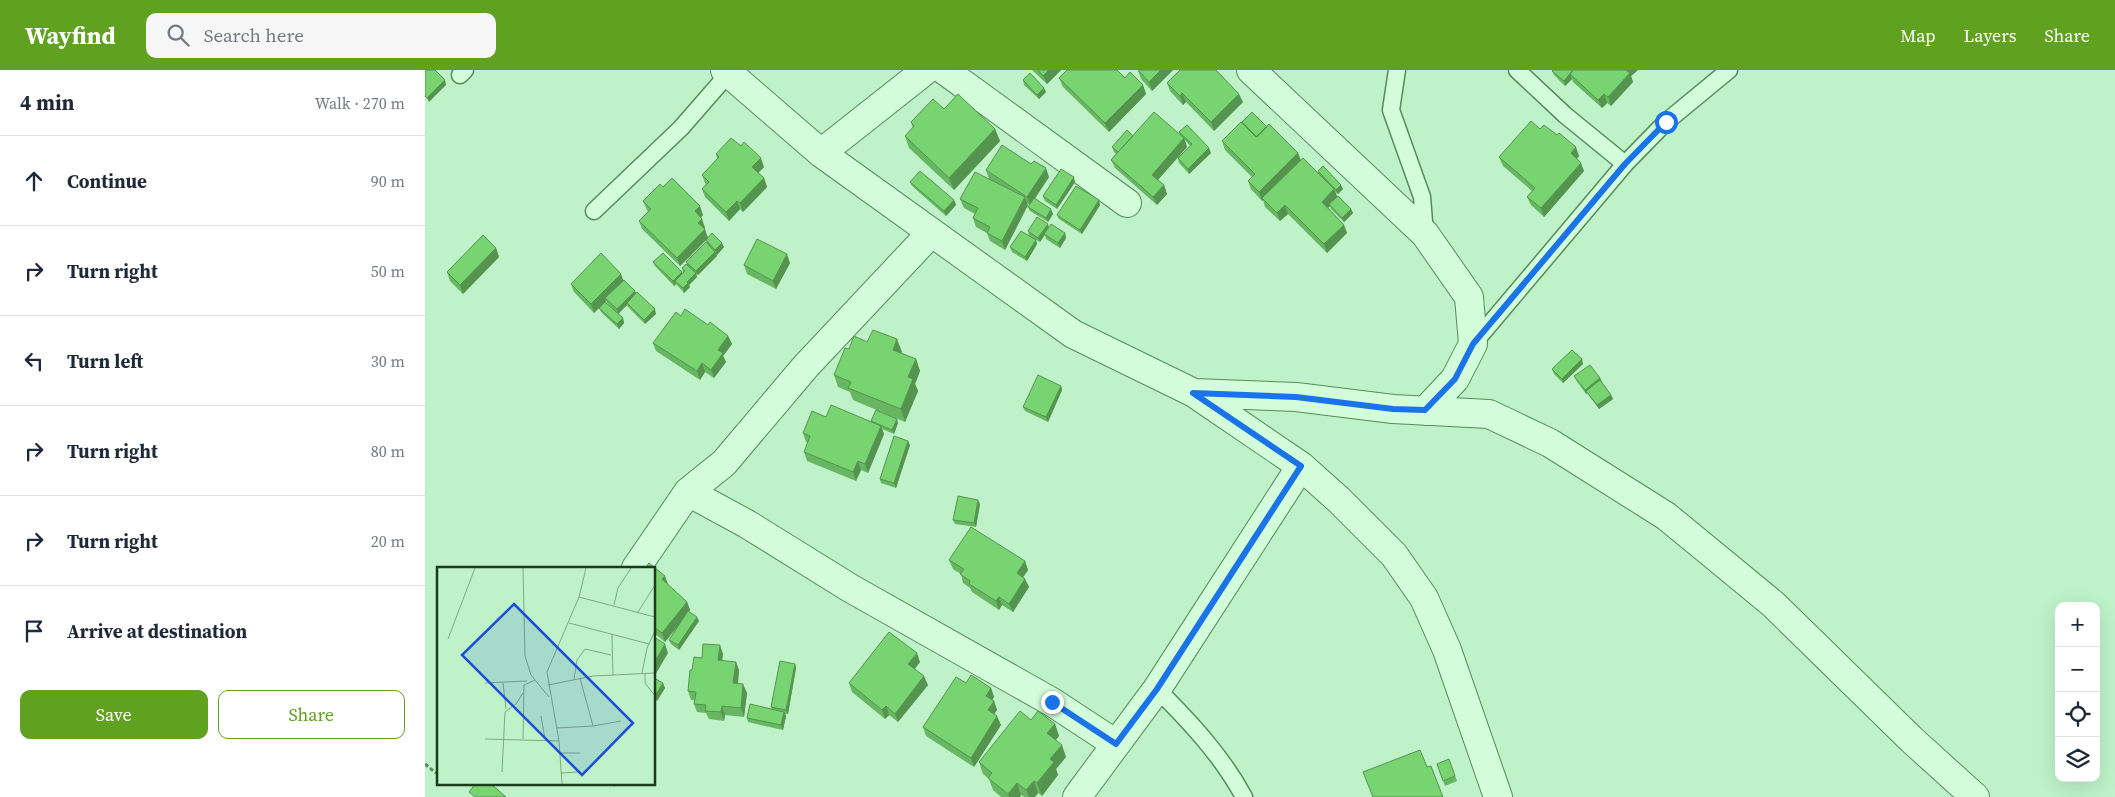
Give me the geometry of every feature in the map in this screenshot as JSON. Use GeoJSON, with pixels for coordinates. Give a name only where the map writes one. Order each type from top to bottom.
{"type":"FeatureCollection","features":[{"type":"Feature","properties":{"kind":"street"},"geometry":{"type":"LineString","coordinates":[[821,153],[926,70]]}},
{"type":"Feature","properties":{"kind":"street"},"geometry":{"type":"LineString","coordinates":[[944,70],[1127,203]]}},
{"type":"Feature","properties":{"kind":"street"},"geometry":{"type":"LineString","coordinates":[[1251,70],[1425,234],[1469,297],[1473,344],[1455,379],[1425,410]]}},
{"type":"Feature","properties":{"kind":"street"},"geometry":{"type":"LineString","coordinates":[[727,72],[821,153],[1073,334],[1193,393],[1301,466],[1339,500],[1393,556],[1425,598],[1447,650],[1498,797]]}},
{"type":"Feature","properties":{"kind":"street"},"geometry":{"type":"LineString","coordinates":[[637,567],[688,492],[724,463],[806,366],[931,233]]}},
{"type":"Feature","properties":{"kind":"street"},"geometry":{"type":"LineString","coordinates":[[1193,393],[1296,397],[1393,409],[1489,414],[1550,443],[1666,516],[1773,604],[1912,740],[1975,797]]}},
{"type":"Feature","properties":{"kind":"street"},"geometry":{"type":"LineString","coordinates":[[1077,797],[1157,689],[1301,466]]}},
{"type":"Feature","properties":{"kind":"street"},"geometry":{"type":"LineString","coordinates":[[688,492],[747,524],[850,588],[1052,702],[1116,744]]}},
{"type":"Feature","properties":{"kind":"lane"},"geometry":{"type":"LineString","coordinates":[[1397,70],[1391,110],[1422,197],[1425,234]]}},
{"type":"Feature","properties":{"kind":"lane"},"geometry":{"type":"LineString","coordinates":[[1517,70],[1565,115],[1625,164]]}},
{"type":"Feature","properties":{"kind":"lane"},"geometry":{"type":"LineString","coordinates":[[1473,344],[1625,164],[1666,122],[1729,70]]}},
{"type":"Feature","properties":{"kind":"lane"},"geometry":{"type":"LineString","coordinates":[[594,210],[681,128],[727,72]]}},
{"type":"Feature","properties":{"kind":"lane"},"geometry":{"type":"LineString","coordinates":[[1157,689],[1195,727],[1237,784],[1244,797]]}},
{"type":"Feature","properties":{"kind":"path"},"geometry":{"type":"LineString","coordinates":[[425,764],[436,773]]}},
{"type":"Feature","properties":{"kind":"building"},"geometry":{"type":"Polygon","coordinates":[[[425,70],[435,70],[445,80],[427,98],[425,96],[425,70]]]}},
{"type":"Feature","properties":{"kind":"building"},"geometry":{"type":"Polygon","coordinates":[[[1038,70],[1049,70],[1043,76],[1038,70]]]}},
{"type":"Feature","properties":{"kind":"building"},"geometry":{"type":"Polygon","coordinates":[[[1067,70],[1117,70],[1125,78],[1130,72],[1143,85],[1105,123],[1059,78],[1067,70]]]}},
{"type":"Feature","properties":{"kind":"building"},"geometry":{"type":"Polygon","coordinates":[[[1138,70],[1161,70],[1149,82],[1138,70]]]}},
{"type":"Feature","properties":{"kind":"building"},"geometry":{"type":"Polygon","coordinates":[[[1180,70],[1216,70],[1239,94],[1211,122],[1182,93],[1180,96],[1167,83],[1180,70]]]}},
{"type":"Feature","properties":{"kind":"building"},"geometry":{"type":"Polygon","coordinates":[[[1553,70],[1573,70],[1564,81],[1553,70]]]}},
{"type":"Feature","properties":{"kind":"building"},"geometry":{"type":"Polygon","coordinates":[[[1573,70],[1626,70],[1630,73],[1608,97],[1604,94],[1598,100],[1570,74],[1573,70]]]}},
{"type":"Feature","properties":{"kind":"building"},"geometry":{"type":"Polygon","coordinates":[[[1030,73],[1044,88],[1037,95],[1023,80],[1030,73]]]}},
{"type":"Feature","properties":{"kind":"building"},"geometry":{"type":"Polygon","coordinates":[[[958,94],[995,129],[949,178],[905,136],[914,126],[911,122],[933,99],[944,109],[958,94]]]}},
{"type":"Feature","properties":{"kind":"building"},"geometry":{"type":"Polygon","coordinates":[[[1154,112],[1184,138],[1152,175],[1164,185],[1153,197],[1111,160],[1154,112]]]}},
{"type":"Feature","properties":{"kind":"building"},"geometry":{"type":"Polygon","coordinates":[[[1252,112],[1267,127],[1257,137],[1242,122],[1252,112]]]}},
{"type":"Feature","properties":{"kind":"building"},"geometry":{"type":"Polygon","coordinates":[[[1531,121],[1540,129],[1544,125],[1557,135],[1559,133],[1576,147],[1571,153],[1581,163],[1541,208],[1527,197],[1535,188],[1499,157],[1531,121]]]}},
{"type":"Feature","properties":{"kind":"building"},"geometry":{"type":"Polygon","coordinates":[[[1241,122],[1256,137],[1269,124],[1298,153],[1259,192],[1248,181],[1255,174],[1222,141],[1241,122]]]}},
{"type":"Feature","properties":{"kind":"building"},"geometry":{"type":"Polygon","coordinates":[[[1187,125],[1209,148],[1188,169],[1178,158],[1192,144],[1179,132],[1187,125]]]}},
{"type":"Feature","properties":{"kind":"building"},"geometry":{"type":"Polygon","coordinates":[[[1127,130],[1133,136],[1118,152],[1112,147],[1127,130]]]}},
{"type":"Feature","properties":{"kind":"building"},"geometry":{"type":"Polygon","coordinates":[[[731,138],[741,146],[744,142],[761,158],[752,167],[764,178],[740,203],[737,201],[726,212],[702,189],[709,182],[702,175],[719,157],[716,154],[731,138]]]}},
{"type":"Feature","properties":{"kind":"building"},"geometry":{"type":"Polygon","coordinates":[[[1002,145],[1031,164],[1034,161],[1046,168],[1027,197],[986,170],[1002,145]]]}},
{"type":"Feature","properties":{"kind":"building"},"geometry":{"type":"Polygon","coordinates":[[[1303,158],[1334,189],[1322,202],[1344,225],[1324,244],[1285,205],[1277,213],[1262,198],[1303,158]]]}},
{"type":"Feature","properties":{"kind":"building"},"geometry":{"type":"Polygon","coordinates":[[[1323,166],[1341,185],[1336,190],[1318,171],[1323,166]]]}},
{"type":"Feature","properties":{"kind":"building"},"geometry":{"type":"Polygon","coordinates":[[[1061,169],[1074,177],[1056,205],[1043,196],[1061,169]]]}},
{"type":"Feature","properties":{"kind":"building"},"geometry":{"type":"Polygon","coordinates":[[[920,171],[954,200],[944,211],[910,182],[920,171]]]}},
{"type":"Feature","properties":{"kind":"building"},"geometry":{"type":"Polygon","coordinates":[[[975,172],[1025,197],[1002,241],[987,233],[990,227],[973,218],[978,208],[960,199],[975,172]]]}},
{"type":"Feature","properties":{"kind":"building"},"geometry":{"type":"Polygon","coordinates":[[[672,178],[700,206],[695,211],[702,219],[698,223],[705,229],[677,258],[639,221],[651,209],[643,201],[660,184],[663,187],[672,178]]]}},
{"type":"Feature","properties":{"kind":"building"},"geometry":{"type":"Polygon","coordinates":[[[1076,186],[1099,200],[1080,230],[1057,215],[1076,186]]]}},
{"type":"Feature","properties":{"kind":"building"},"geometry":{"type":"Polygon","coordinates":[[[1338,196],[1351,209],[1342,218],[1329,204],[1338,196]]]}},
{"type":"Feature","properties":{"kind":"building"},"geometry":{"type":"Polygon","coordinates":[[[1034,198],[1051,209],[1046,218],[1028,207],[1034,198]]]}},
{"type":"Feature","properties":{"kind":"building"},"geometry":{"type":"Polygon","coordinates":[[[1037,217],[1048,224],[1038,238],[1028,231],[1037,217]]]}},
{"type":"Feature","properties":{"kind":"building"},"geometry":{"type":"Polygon","coordinates":[[[1051,224],[1065,233],[1058,243],[1044,234],[1051,224]]]}},
{"type":"Feature","properties":{"kind":"building"},"geometry":{"type":"Polygon","coordinates":[[[1021,231],[1036,240],[1025,257],[1010,247],[1021,231]]]}},
{"type":"Feature","properties":{"kind":"building"},"geometry":{"type":"Polygon","coordinates":[[[712,233],[722,243],[715,250],[706,240],[712,233]]]}},
{"type":"Feature","properties":{"kind":"building"},"geometry":{"type":"Polygon","coordinates":[[[483,235],[496,248],[460,285],[447,272],[483,235]]]}},
{"type":"Feature","properties":{"kind":"building"},"geometry":{"type":"Polygon","coordinates":[[[757,239],[787,254],[773,281],[744,265],[757,239]]]}},
{"type":"Feature","properties":{"kind":"building"},"geometry":{"type":"Polygon","coordinates":[[[706,242],[715,252],[696,271],[686,262],[706,242]]]}},
{"type":"Feature","properties":{"kind":"building"},"geometry":{"type":"Polygon","coordinates":[[[601,253],[621,274],[591,304],[571,284],[601,253]]]}},
{"type":"Feature","properties":{"kind":"building"},"geometry":{"type":"Polygon","coordinates":[[[663,253],[682,272],[673,281],[653,262],[663,253]]]}},
{"type":"Feature","properties":{"kind":"building"},"geometry":{"type":"Polygon","coordinates":[[[686,264],[696,273],[683,288],[675,281],[685,271],[682,268],[686,264]]]}},
{"type":"Feature","properties":{"kind":"building"},"geometry":{"type":"Polygon","coordinates":[[[624,280],[635,291],[617,309],[605,298],[624,280]]]}},
{"type":"Feature","properties":{"kind":"building"},"geometry":{"type":"Polygon","coordinates":[[[637,292],[655,309],[644,320],[627,303],[637,292]]]}},
{"type":"Feature","properties":{"kind":"building"},"geometry":{"type":"Polygon","coordinates":[[[605,302],[623,318],[617,324],[599,308],[605,302]]]}},
{"type":"Feature","properties":{"kind":"building"},"geometry":{"type":"Polygon","coordinates":[[[685,309],[708,325],[710,322],[728,336],[718,350],[723,353],[711,370],[702,363],[697,371],[653,343],[676,312],[681,316],[685,309]]]}},
{"type":"Feature","properties":{"kind":"building"},"geometry":{"type":"Polygon","coordinates":[[[873,330],[897,339],[893,350],[916,359],[908,377],[913,379],[901,409],[848,388],[851,382],[834,375],[845,348],[849,349],[854,336],[867,342],[873,330]]]}},
{"type":"Feature","properties":{"kind":"building"},"geometry":{"type":"Polygon","coordinates":[[[1572,350],[1582,359],[1562,379],[1552,369],[1572,350]]]}},
{"type":"Feature","properties":{"kind":"building"},"geometry":{"type":"Polygon","coordinates":[[[1590,365],[1600,378],[1585,390],[1574,376],[1590,365]]]}},
{"type":"Feature","properties":{"kind":"building"},"geometry":{"type":"Polygon","coordinates":[[[1038,375],[1061,386],[1046,417],[1023,407],[1038,375]]]}},
{"type":"Feature","properties":{"kind":"building"},"geometry":{"type":"Polygon","coordinates":[[[1600,380],[1611,395],[1597,405],[1586,391],[1600,380]]]}},
{"type":"Feature","properties":{"kind":"building"},"geometry":{"type":"Polygon","coordinates":[[[831,405],[881,426],[865,464],[858,461],[853,472],[804,452],[810,436],[803,433],[812,411],[826,417],[831,405]]]}},
{"type":"Feature","properties":{"kind":"building"},"geometry":{"type":"Polygon","coordinates":[[[876,410],[897,419],[892,430],[871,421],[876,410]]]}},
{"type":"Feature","properties":{"kind":"building"},"geometry":{"type":"Polygon","coordinates":[[[894,436],[908,441],[894,483],[880,479],[894,436]]]}},
{"type":"Feature","properties":{"kind":"building"},"geometry":{"type":"Polygon","coordinates":[[[958,496],[978,500],[974,523],[953,520],[958,496]]]}},
{"type":"Feature","properties":{"kind":"building"},"geometry":{"type":"Polygon","coordinates":[[[971,527],[1025,561],[1017,573],[1025,579],[1009,604],[999,597],[996,601],[969,584],[970,581],[960,574],[964,569],[949,560],[971,527]]]}},
{"type":"Feature","properties":{"kind":"building"},"geometry":{"type":"Polygon","coordinates":[[[649,563],[654,567],[646,567],[649,563]]]}},
{"type":"Feature","properties":{"kind":"building"},"geometry":{"type":"Polygon","coordinates":[[[655,568],[665,576],[662,579],[687,602],[662,633],[655,628],[655,568]]]}},
{"type":"Feature","properties":{"kind":"building"},"geometry":{"type":"Polygon","coordinates":[[[688,611],[697,617],[678,645],[669,640],[688,611]]]}},
{"type":"Feature","properties":{"kind":"building"},"geometry":{"type":"Polygon","coordinates":[[[889,632],[917,653],[908,664],[924,676],[895,714],[886,706],[882,710],[849,683],[889,632]]]}},
{"type":"Feature","properties":{"kind":"building"},"geometry":{"type":"Polygon","coordinates":[[[655,638],[665,644],[655,661],[655,638]]]}},
{"type":"Feature","properties":{"kind":"building"},"geometry":{"type":"Polygon","coordinates":[[[703,644],[720,645],[718,660],[736,662],[733,683],[743,684],[741,708],[722,706],[721,712],[705,711],[706,705],[694,704],[696,692],[688,691],[690,670],[692,670],[694,657],[702,658],[703,644]]]}},
{"type":"Feature","properties":{"kind":"building"},"geometry":{"type":"Polygon","coordinates":[[[780,661],[795,664],[786,710],[771,707],[780,661]]]}},
{"type":"Feature","properties":{"kind":"building"},"geometry":{"type":"Polygon","coordinates":[[[971,675],[991,688],[986,696],[994,701],[988,710],[997,716],[971,758],[923,727],[956,677],[966,683],[971,675]]]}},
{"type":"Feature","properties":{"kind":"building"},"geometry":{"type":"Polygon","coordinates":[[[655,679],[663,683],[655,696],[655,679]]]}},
{"type":"Feature","properties":{"kind":"building"},"geometry":{"type":"Polygon","coordinates":[[[750,704],[784,712],[781,725],[747,718],[750,704]]]}},
{"type":"Feature","properties":{"kind":"building"},"geometry":{"type":"Polygon","coordinates":[[[1020,711],[1031,720],[1038,711],[1055,724],[1047,733],[1062,745],[1050,759],[1054,762],[1037,783],[1034,781],[1026,790],[1017,783],[1008,794],[988,778],[992,773],[979,762],[1020,711]]]}},
{"type":"Feature","properties":{"kind":"building"},"geometry":{"type":"Polygon","coordinates":[[[1420,750],[1427,767],[1431,766],[1443,797],[1373,797],[1363,772],[1420,750]]]}},
{"type":"Feature","properties":{"kind":"building"},"geometry":{"type":"Polygon","coordinates":[[[1449,759],[1455,776],[1443,781],[1437,764],[1449,759]]]}},
{"type":"Feature","properties":{"kind":"building"},"geometry":{"type":"Polygon","coordinates":[[[475,784],[491,784],[506,797],[475,797],[469,792],[475,784]]]}},
{"type":"Feature","properties":{"kind":"route"},"geometry":{"type":"LineString","coordinates":[[1052,702],[1116,744],[1157,689],[1301,466],[1193,393],[1296,397],[1393,409],[1425,410],[1455,379],[1473,344],[1625,164],[1666,122]]}}]}
